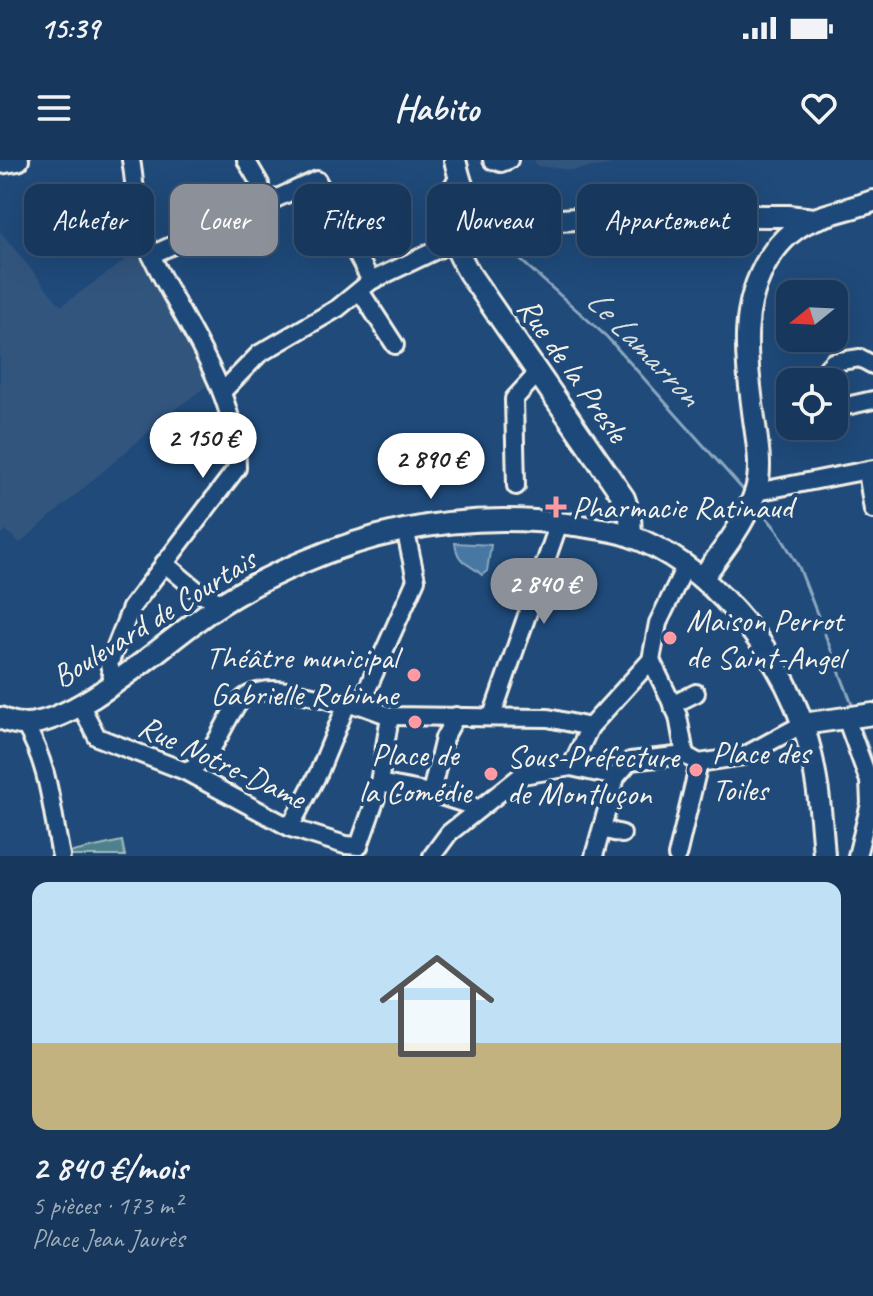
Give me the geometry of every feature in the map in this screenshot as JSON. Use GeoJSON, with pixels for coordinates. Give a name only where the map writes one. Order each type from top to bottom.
{"type":"FeatureCollection","features":[{"type":"Feature","properties":{"kind":"main road"},"geometry":{"type":"LineString","coordinates":[[0,163],[18,160]]}},
{"type":"Feature","properties":{"kind":"main road"},"geometry":{"type":"LineString","coordinates":[[455,160],[459,184]]}},
{"type":"Feature","properties":{"kind":"main road"},"geometry":{"type":"LineString","coordinates":[[780,216],[873,189]]}},
{"type":"Feature","properties":{"kind":"main road"},"geometry":{"type":"LineString","coordinates":[[702,578],[733,536],[756,492],[759,453],[748,370],[750,298],[759,274],[777,245],[794,230],[814,219],[873,201]]}},
{"type":"Feature","properties":{"kind":"main road"},"geometry":{"type":"LineString","coordinates":[[561,220],[630,216],[780,216],[814,219]]}},
{"type":"Feature","properties":{"kind":"main road"},"geometry":{"type":"LineString","coordinates":[[777,245],[780,216]]}},
{"type":"Feature","properties":{"kind":"main road","name":"Rue de la Presle"},"geometry":{"type":"LineString","coordinates":[[460,256],[624,498],[630,516],[631,536]]}},
{"type":"Feature","properties":{"kind":"main road","name":"Boulevard de Courtais"},"geometry":{"type":"LineString","coordinates":[[25,725],[80,704],[114,684],[222,603],[303,562],[405,528],[463,520],[559,523],[631,536],[686,565],[752,631],[772,662],[803,724],[817,782],[824,856]]}},
{"type":"Feature","properties":{"kind":"main road"},"geometry":{"type":"LineString","coordinates":[[803,724],[861,716]]}},
{"type":"Feature","properties":{"kind":"main road"},"geometry":{"type":"LineString","coordinates":[[0,718],[25,725]]}},
{"type":"Feature","properties":{"kind":"street"},"geometry":{"type":"LineString","coordinates":[[131,160],[135,184]]}},
{"type":"Feature","properties":{"kind":"street"},"geometry":{"type":"LineString","coordinates":[[246,160],[260,184]]}},
{"type":"Feature","properties":{"kind":"street"},"geometry":{"type":"LineString","coordinates":[[492,160],[501,163],[509,160]]}},
{"type":"Feature","properties":{"kind":"street"},"geometry":{"type":"LineString","coordinates":[[154,254],[317,180],[395,345]]}},
{"type":"Feature","properties":{"kind":"street"},"geometry":{"type":"LineString","coordinates":[[222,392],[259,354],[338,308],[366,286],[427,255]]}},
{"type":"Feature","properties":{"kind":"street"},"geometry":{"type":"LineString","coordinates":[[114,684],[109,664],[131,608],[237,468],[237,441],[222,392],[152,256]]}},
{"type":"Feature","properties":{"kind":"street"},"geometry":{"type":"LineString","coordinates":[[828,368],[833,362],[860,358],[873,365]]}},
{"type":"Feature","properties":{"kind":"street"},"geometry":{"type":"LineString","coordinates":[[212,371],[237,376]]}},
{"type":"Feature","properties":{"kind":"street"},"geometry":{"type":"LineString","coordinates":[[516,486],[509,434],[514,399],[538,373]]}},
{"type":"Feature","properties":{"kind":"street"},"geometry":{"type":"LineString","coordinates":[[848,406],[873,400]]}},
{"type":"Feature","properties":{"kind":"street"},"geometry":{"type":"LineString","coordinates":[[756,492],[870,470],[873,510]]}},
{"type":"Feature","properties":{"kind":"street"},"geometry":{"type":"LineString","coordinates":[[492,716],[559,523]]}},
{"type":"Feature","properties":{"kind":"street"},"geometry":{"type":"LineString","coordinates":[[290,827],[319,772],[346,704],[390,637],[416,580],[405,528]]}},
{"type":"Feature","properties":{"kind":"street"},"geometry":{"type":"LineString","coordinates":[[164,563],[200,593],[222,603]]}},
{"type":"Feature","properties":{"kind":"street"},"geometry":{"type":"LineString","coordinates":[[571,767],[590,727],[651,660],[658,623],[686,565]]}},
{"type":"Feature","properties":{"kind":"street"},"geometry":{"type":"LineString","coordinates":[[200,593],[203,616]]}},
{"type":"Feature","properties":{"kind":"street"},"geometry":{"type":"LineString","coordinates":[[651,660],[678,716],[692,759],[677,856]]}},
{"type":"Feature","properties":{"kind":"street"},"geometry":{"type":"LineString","coordinates":[[185,771],[203,761],[241,701],[257,692],[271,690],[390,716],[548,718],[590,727]]}},
{"type":"Feature","properties":{"kind":"street"},"geometry":{"type":"LineString","coordinates":[[672,705],[696,693]]}},
{"type":"Feature","properties":{"kind":"street","name":"Rue Notre-Dame"},"geometry":{"type":"LineString","coordinates":[[80,704],[97,737],[185,771],[290,827],[362,851]]}},
{"type":"Feature","properties":{"kind":"street"},"geometry":{"type":"LineString","coordinates":[[362,851],[379,783],[390,716]]}},
{"type":"Feature","properties":{"kind":"street"},"geometry":{"type":"LineString","coordinates":[[424,791],[444,738],[456,716]]}},
{"type":"Feature","properties":{"kind":"street"},"geometry":{"type":"LineString","coordinates":[[857,856],[870,804],[861,716]]}},
{"type":"Feature","properties":{"kind":"street"},"geometry":{"type":"LineString","coordinates":[[594,856],[616,777],[630,761],[744,756],[803,724]]}},
{"type":"Feature","properties":{"kind":"street"},"geometry":{"type":"LineString","coordinates":[[25,725],[39,750],[48,776],[61,856]]}},
{"type":"Feature","properties":{"kind":"street"},"geometry":{"type":"LineString","coordinates":[[432,856],[449,833],[522,775],[571,767],[616,777]]}},
{"type":"Feature","properties":{"kind":"street"},"geometry":{"type":"LineString","coordinates":[[379,783],[424,791],[478,808]]}},
{"type":"Feature","properties":{"kind":"street"},"geometry":{"type":"LineString","coordinates":[[602,829],[622,834]]}},
{"type":"Feature","properties":{"kind":"shaded area"},"geometry":{"type":"Polygon","coordinates":[[[534,160],[615,160],[608,165],[572,170],[537,166],[534,160]]]}},
{"type":"Feature","properties":{"kind":"shaded area"},"geometry":{"type":"Polygon","coordinates":[[[0,231],[61,306],[131,256],[141,256],[208,385],[174,410],[20,543],[6,531],[0,536],[0,231]]]}},
{"type":"Feature","properties":{"kind":"shaded area"},"geometry":{"type":"Polygon","coordinates":[[[455,543],[491,545],[487,571],[482,575],[464,562],[455,543]]]}},
{"type":"Feature","properties":{"kind":"green space"},"geometry":{"type":"Polygon","coordinates":[[[122,841],[125,856],[68,856],[68,853],[122,841]]]}},
{"type":"Feature","properties":{"kind":"waterway","name":"Le Lamarron"},"geometry":{"type":"LineString","coordinates":[[516,256],[607,337],[746,493]]}},
{"type":"Feature","properties":{"kind":"waterway","name":"Le Lamarron"},"geometry":{"type":"LineString","coordinates":[[757,506],[777,530],[799,567],[853,707]]}},
{"type":"Feature","properties":{"kind":"waterway","name":"Le Lamarron"},"geometry":{"type":"LineString","coordinates":[[860,726],[873,761]]}},
{"type":"Feature","properties":{"kind":"place","name":"Pharmacie Ratinaud"},"geometry":{"type":"Point","coordinates":[556,507]}},
{"type":"Feature","properties":{"kind":"place","name":"Maison Perrot de Saint-Angel"},"geometry":{"type":"Point","coordinates":[670,638]}},
{"type":"Feature","properties":{"kind":"place","name":"Théâtre municipal Gabrielle Robinne"},"geometry":{"type":"Point","coordinates":[414,675]}},
{"type":"Feature","properties":{"kind":"place","name":"Place de la Comédie"},"geometry":{"type":"Point","coordinates":[415,722]}},
{"type":"Feature","properties":{"kind":"place","name":"Place des Toiles"},"geometry":{"type":"Point","coordinates":[696,770]}},
{"type":"Feature","properties":{"kind":"place","name":"Sous-Préfecture de Montluçon"},"geometry":{"type":"Point","coordinates":[491,774]}}]}
